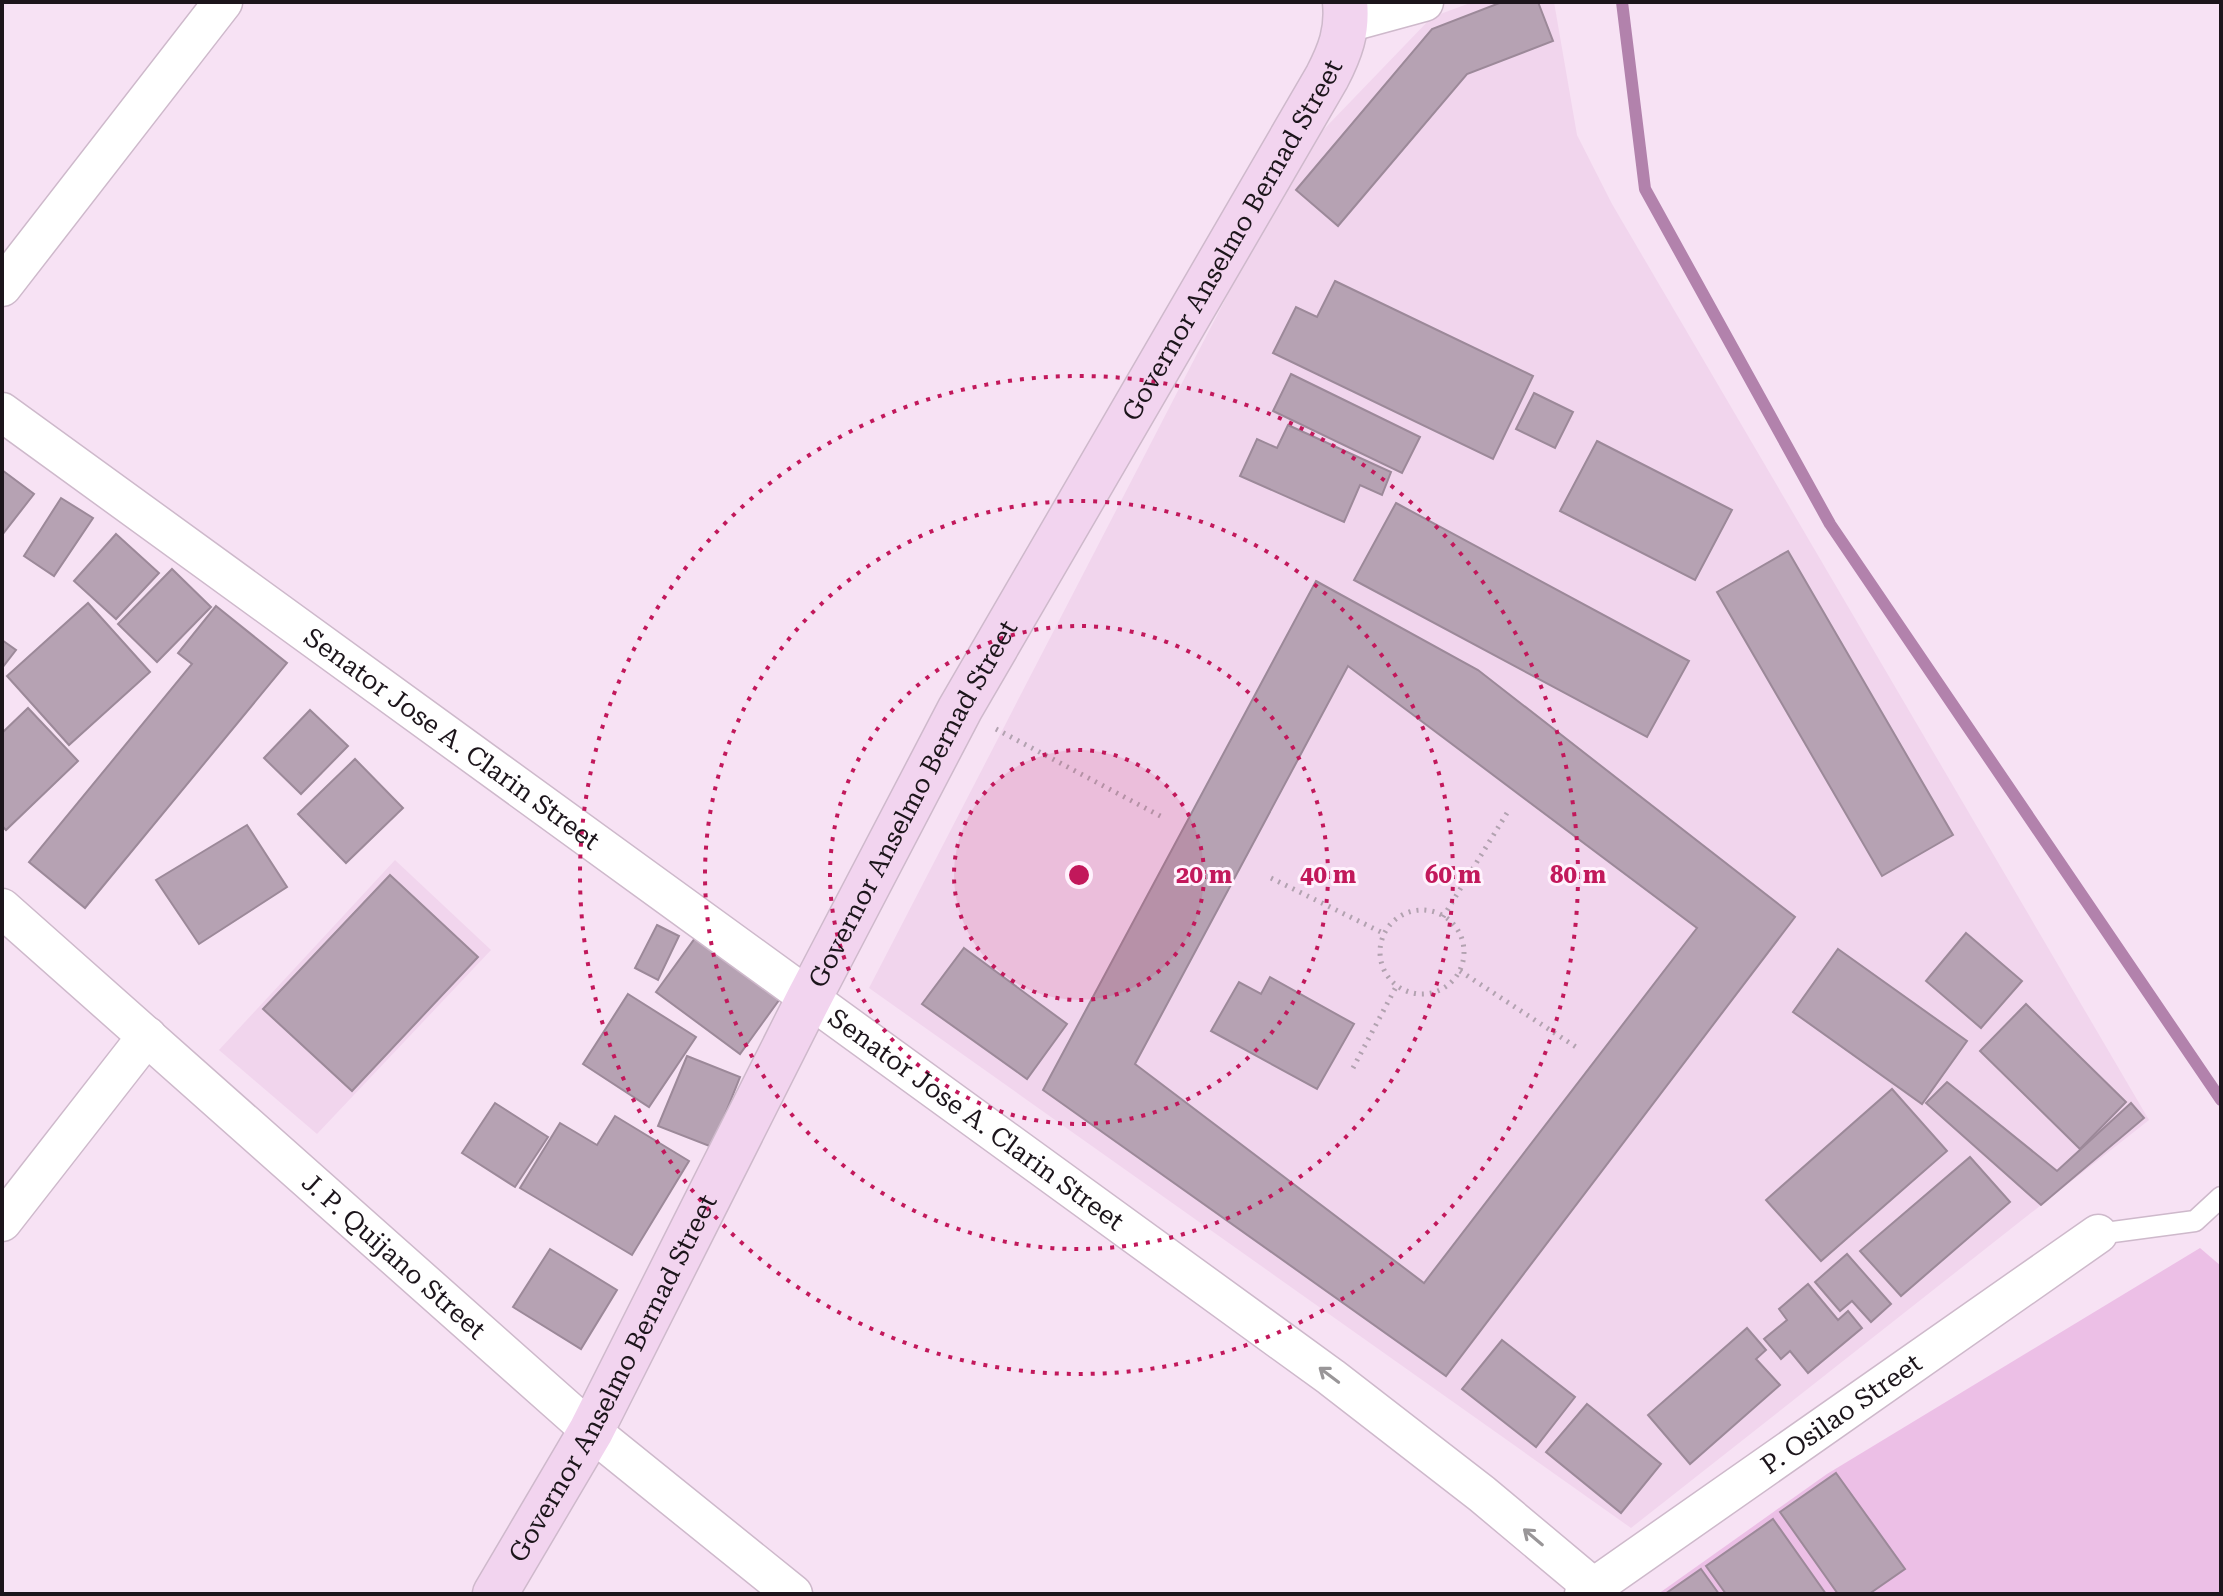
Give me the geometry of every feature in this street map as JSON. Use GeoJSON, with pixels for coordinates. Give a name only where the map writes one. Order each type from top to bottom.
{"type":"FeatureCollection","features":[{"type":"Feature","properties":{"kind":"main road","name":"Governor Anselmo Bernad Street"},"geometry":{"type":"LineString","coordinates":[[495,1594],[591,1431],[808,1000],[960,709],[1341,51],[1346,12]]}},
{"type":"Feature","properties":{"kind":"street"},"geometry":{"type":"LineString","coordinates":[[2,287],[223,2]]}},
{"type":"Feature","properties":{"kind":"street"},"geometry":{"type":"LineString","coordinates":[[1346,12],[1424,2]]}},
{"type":"Feature","properties":{"kind":"street","name":"Senator Jose A. Clarin Street"},"geometry":{"type":"LineString","coordinates":[[2,412],[1331,1377],[1482,1494],[1588,1590]]}},
{"type":"Feature","properties":{"kind":"street","name":"J. P. Quijano Street"},"geometry":{"type":"LineString","coordinates":[[2,908],[591,1431],[793,1594]]}},
{"type":"Feature","properties":{"kind":"street"},"geometry":{"type":"LineString","coordinates":[[2,1222],[147,1036]]}},
{"type":"Feature","properties":{"kind":"street","name":"P. Osilao Street"},"geometry":{"type":"LineString","coordinates":[[1588,1590],[2098,1234]]}},
{"type":"Feature","properties":{"kind":"lane"},"geometry":{"type":"LineString","coordinates":[[2098,1234],[2195,1221],[2221,1197]]}},
{"type":"Feature","properties":{"kind":"path"},"geometry":{"type":"LineString","coordinates":[[960,709],[1164,818]]}},
{"type":"Feature","properties":{"kind":"path"},"geometry":{"type":"LineString","coordinates":[[1443,917],[1507,813]]}},
{"type":"Feature","properties":{"kind":"path"},"geometry":{"type":"LineString","coordinates":[[1271,878],[1385,934]]}},
{"type":"Feature","properties":{"kind":"path"},"geometry":{"type":"LineString","coordinates":[[1423,911],[1443,917],[1459,931],[1463,944],[1460,971],[1452,982],[1428,994],[1414,994],[1397,985],[1383,969],[1380,956],[1385,934],[1397,919],[1409,912],[1423,911]]}},
{"type":"Feature","properties":{"kind":"path"},"geometry":{"type":"LineString","coordinates":[[1460,971],[1576,1047]]}},
{"type":"Feature","properties":{"kind":"path"},"geometry":{"type":"LineString","coordinates":[[1353,1068],[1397,985]]}},
{"type":"Feature","properties":{"kind":"shaded area"},"geometry":{"type":"Polygon","coordinates":[[[1473,2],[1554,2],[1577,135],[1612,204],[2149,1120],[1631,1528],[869,988],[1301,153],[1432,17],[1473,2]]]}},
{"type":"Feature","properties":{"kind":"shaded area"},"geometry":{"type":"Polygon","coordinates":[[[395,860],[491,950],[317,1134],[219,1050],[395,860]]]}},
{"type":"Feature","properties":{"kind":"shaded area"},"geometry":{"type":"Polygon","coordinates":[[[2200,1248],[2221,1266],[2221,1594],[1658,1594],[1827,1474],[2200,1248]]]}},
{"type":"Feature","properties":{"kind":"building"},"geometry":{"type":"Polygon","coordinates":[[[1502,2],[1538,2],[1553,41],[1467,74],[1338,226],[1296,190],[1432,29],[1502,2]]]}},
{"type":"Feature","properties":{"kind":"building"},"geometry":{"type":"Polygon","coordinates":[[[1335,281],[1533,376],[1493,459],[1273,353],[1296,307],[1317,317],[1335,281]]]}},
{"type":"Feature","properties":{"kind":"building"},"geometry":{"type":"Polygon","coordinates":[[[1291,374],[1420,437],[1402,473],[1273,411],[1291,374]]]}},
{"type":"Feature","properties":{"kind":"building"},"geometry":{"type":"Polygon","coordinates":[[[1534,393],[1573,412],[1555,448],[1516,429],[1534,393]]]}},
{"type":"Feature","properties":{"kind":"building"},"geometry":{"type":"Polygon","coordinates":[[[1288,425],[1391,472],[1382,495],[1360,485],[1344,522],[1240,476],[1257,439],[1277,448],[1288,425]]]}},
{"type":"Feature","properties":{"kind":"building"},"geometry":{"type":"Polygon","coordinates":[[[1597,441],[1732,510],[1695,580],[1560,511],[1597,441]]]}},
{"type":"Feature","properties":{"kind":"building"},"geometry":{"type":"Polygon","coordinates":[[[2,470],[34,494],[2,535],[2,470]]]}},
{"type":"Feature","properties":{"kind":"building"},"geometry":{"type":"Polygon","coordinates":[[[61,498],[93,518],[54,576],[24,556],[61,498]]]}},
{"type":"Feature","properties":{"kind":"building"},"geometry":{"type":"Polygon","coordinates":[[[1396,503],[1689,661],[1647,737],[1354,580],[1396,503]]]}},
{"type":"Feature","properties":{"kind":"building"},"geometry":{"type":"Polygon","coordinates":[[[116,534],[159,573],[116,619],[74,581],[116,534]]]}},
{"type":"Feature","properties":{"kind":"building"},"geometry":{"type":"Polygon","coordinates":[[[1788,551],[1953,835],[1882,876],[1717,592],[1788,551]]]}},
{"type":"Feature","properties":{"kind":"building"},"geometry":{"type":"Polygon","coordinates":[[[172,569],[211,607],[157,662],[118,624],[172,569]]]}},
{"type":"Feature","properties":{"kind":"building"},"geometry":{"type":"Polygon","coordinates":[[[1316,581],[1478,670],[1795,917],[1446,1376],[1043,1090],[1316,581]],[[1348,666],[1135,1064],[1424,1283],[1697,928],[1348,666]]]}},
{"type":"Feature","properties":{"kind":"building"},"geometry":{"type":"Polygon","coordinates":[[[88,603],[150,672],[69,745],[7,676],[88,603]]]}},
{"type":"Feature","properties":{"kind":"building"},"geometry":{"type":"Polygon","coordinates":[[[216,606],[287,663],[85,908],[29,862],[192,664],[178,653],[216,606]]]}},
{"type":"Feature","properties":{"kind":"building"},"geometry":{"type":"Polygon","coordinates":[[[2,640],[16,650],[2,668],[2,640]]]}},
{"type":"Feature","properties":{"kind":"building"},"geometry":{"type":"Polygon","coordinates":[[[28,708],[78,761],[6,830],[2,826],[2,733],[28,708]]]}},
{"type":"Feature","properties":{"kind":"building"},"geometry":{"type":"Polygon","coordinates":[[[310,710],[348,746],[301,794],[264,758],[310,710]]]}},
{"type":"Feature","properties":{"kind":"building"},"geometry":{"type":"Polygon","coordinates":[[[355,759],[403,808],[346,863],[298,814],[355,759]]]}},
{"type":"Feature","properties":{"kind":"building"},"geometry":{"type":"Polygon","coordinates":[[[247,825],[287,887],[199,944],[156,880],[247,825]]]}},
{"type":"Feature","properties":{"kind":"building"},"geometry":{"type":"Polygon","coordinates":[[[390,875],[478,957],[352,1091],[263,1009],[390,875]]]}},
{"type":"Feature","properties":{"kind":"building"},"geometry":{"type":"Polygon","coordinates":[[[657,925],[679,936],[658,980],[635,968],[657,925]]]}},
{"type":"Feature","properties":{"kind":"building"},"geometry":{"type":"Polygon","coordinates":[[[1966,933],[2022,981],[1981,1028],[1926,981],[1966,933]]]}},
{"type":"Feature","properties":{"kind":"building"},"geometry":{"type":"Polygon","coordinates":[[[698,934],[782,996],[740,1054],[656,992],[698,934]]]}},
{"type":"Feature","properties":{"kind":"building"},"geometry":{"type":"Polygon","coordinates":[[[964,948],[1067,1024],[1027,1079],[922,1004],[964,948]]]}},
{"type":"Feature","properties":{"kind":"building"},"geometry":{"type":"Polygon","coordinates":[[[1838,949],[1967,1041],[1922,1104],[1793,1012],[1838,949]]]}},
{"type":"Feature","properties":{"kind":"building"},"geometry":{"type":"Polygon","coordinates":[[[1270,977],[1354,1024],[1317,1089],[1211,1031],[1239,982],[1261,994],[1270,977]]]}},
{"type":"Feature","properties":{"kind":"building"},"geometry":{"type":"Polygon","coordinates":[[[628,994],[696,1037],[649,1107],[583,1064],[628,994]]]}},
{"type":"Feature","properties":{"kind":"building"},"geometry":{"type":"Polygon","coordinates":[[[2026,1004],[2126,1102],[2080,1149],[1980,1051],[2026,1004]]]}},
{"type":"Feature","properties":{"kind":"building"},"geometry":{"type":"Polygon","coordinates":[[[687,1056],[740,1077],[712,1147],[658,1126],[687,1056]]]}},
{"type":"Feature","properties":{"kind":"building"},"geometry":{"type":"Polygon","coordinates":[[[1947,1082],[2057,1171],[2131,1103],[2144,1118],[2041,1205],[1926,1103],[1947,1082]]]}},
{"type":"Feature","properties":{"kind":"building"},"geometry":{"type":"Polygon","coordinates":[[[1892,1089],[1947,1151],[1821,1261],[1766,1200],[1892,1089]]]}},
{"type":"Feature","properties":{"kind":"building"},"geometry":{"type":"Polygon","coordinates":[[[495,1103],[548,1137],[515,1187],[462,1153],[495,1103]]]}},
{"type":"Feature","properties":{"kind":"building"},"geometry":{"type":"Polygon","coordinates":[[[615,1116],[689,1161],[632,1255],[520,1188],[560,1123],[597,1145],[615,1116]]]}},
{"type":"Feature","properties":{"kind":"building"},"geometry":{"type":"Polygon","coordinates":[[[1970,1157],[2010,1202],[1901,1296],[1860,1251],[1970,1157]]]}},
{"type":"Feature","properties":{"kind":"building"},"geometry":{"type":"Polygon","coordinates":[[[550,1249],[617,1290],[581,1349],[513,1307],[550,1249]]]}},
{"type":"Feature","properties":{"kind":"building"},"geometry":{"type":"Polygon","coordinates":[[[1847,1254],[1891,1304],[1871,1322],[1852,1301],[1840,1311],[1815,1282],[1847,1254]]]}},
{"type":"Feature","properties":{"kind":"building"},"geometry":{"type":"Polygon","coordinates":[[[1808,1284],[1838,1320],[1848,1311],[1862,1328],[1808,1373],[1790,1351],[1781,1359],[1764,1339],[1787,1320],[1779,1309],[1808,1284]]]}},
{"type":"Feature","properties":{"kind":"building"},"geometry":{"type":"Polygon","coordinates":[[[1747,1328],[1766,1350],[1756,1359],[1780,1385],[1690,1464],[1648,1415],[1747,1328]]]}},
{"type":"Feature","properties":{"kind":"building"},"geometry":{"type":"Polygon","coordinates":[[[1502,1340],[1575,1397],[1536,1447],[1462,1389],[1502,1340]]]}},
{"type":"Feature","properties":{"kind":"building"},"geometry":{"type":"Polygon","coordinates":[[[1587,1404],[1661,1464],[1621,1513],[1546,1452],[1587,1404]]]}},
{"type":"Feature","properties":{"kind":"building"},"geometry":{"type":"Polygon","coordinates":[[[1836,1473],[1905,1569],[1869,1594],[1838,1594],[1780,1512],[1836,1473]]]}},
{"type":"Feature","properties":{"kind":"building"},"geometry":{"type":"Polygon","coordinates":[[[1773,1519],[1826,1594],[1726,1594],[1706,1566],[1773,1519]]]}},
{"type":"Feature","properties":{"kind":"building"},"geometry":{"type":"Polygon","coordinates":[[[1701,1569],[1719,1594],[1665,1594],[1701,1569]]]}},
{"type":"Feature","properties":{"kind":"waterway"},"geometry":{"type":"LineString","coordinates":[[1622,2],[1645,189],[1830,524],[2221,1100]]}}]}
